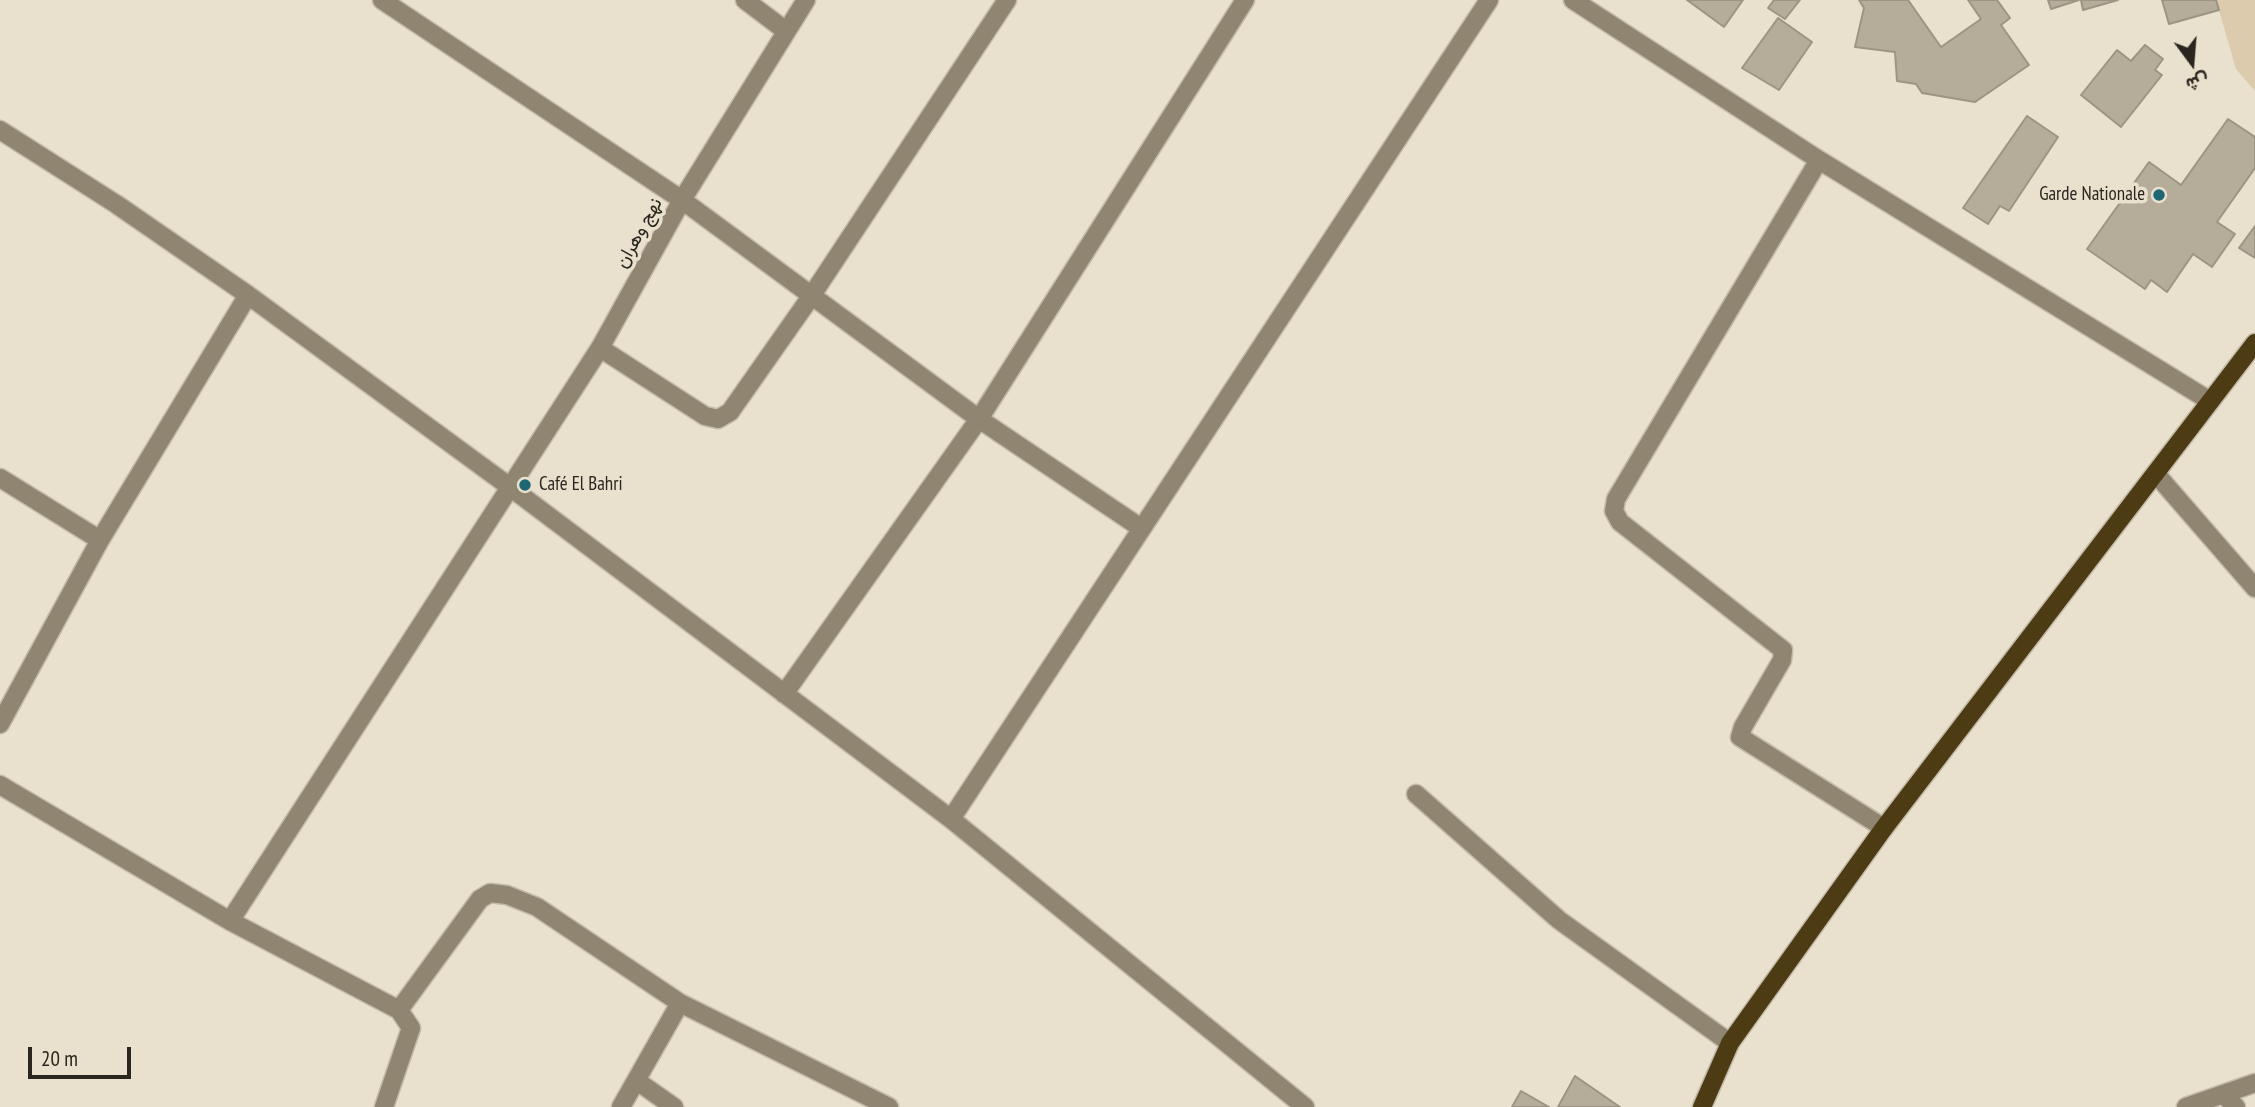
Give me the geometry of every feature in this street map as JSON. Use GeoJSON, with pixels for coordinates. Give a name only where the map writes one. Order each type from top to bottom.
{"type":"FeatureCollection","features":[{"type":"Feature","properties":{"kind":"main road"},"geometry":{"type":"LineString","coordinates":[[1702,1107],[1730,1043],[1884,828],[2255,343]]}},
{"type":"Feature","properties":{"kind":"street"},"geometry":{"type":"LineString","coordinates":[[382,0],[682,200],[810,298],[979,419],[1141,528]]}},
{"type":"Feature","properties":{"kind":"street"},"geometry":{"type":"LineString","coordinates":[[745,0],[786,31]]}},
{"type":"Feature","properties":{"kind":"street","name":"نهج وهران"},"geometry":{"type":"LineString","coordinates":[[230,922],[600,348],[682,200],[806,0]]}},
{"type":"Feature","properties":{"kind":"street"},"geometry":{"type":"LineString","coordinates":[[600,348],[705,416],[718,419],[730,412],[810,298],[1007,0]]}},
{"type":"Feature","properties":{"kind":"street"},"geometry":{"type":"LineString","coordinates":[[784,694],[979,419],[1245,0]]}},
{"type":"Feature","properties":{"kind":"street"},"geometry":{"type":"LineString","coordinates":[[951,819],[1489,0]]}},
{"type":"Feature","properties":{"kind":"street"},"geometry":{"type":"LineString","coordinates":[[1573,0],[1819,160],[2210,401]]}},
{"type":"Feature","properties":{"kind":"street"},"geometry":{"type":"LineString","coordinates":[[0,130],[116,204],[248,295],[510,486],[951,819],[1305,1107]]}},
{"type":"Feature","properties":{"kind":"street"},"geometry":{"type":"LineString","coordinates":[[1819,160],[1616,499],[1614,511],[1620,522],[1783,650],[1782,660],[1743,727],[1740,737],[1884,828]]}},
{"type":"Feature","properties":{"kind":"street"},"geometry":{"type":"LineString","coordinates":[[0,724],[100,540],[248,295]]}},
{"type":"Feature","properties":{"kind":"street"},"geometry":{"type":"LineString","coordinates":[[2156,474],[2255,588]]}},
{"type":"Feature","properties":{"kind":"street"},"geometry":{"type":"LineString","coordinates":[[0,478],[100,540]]}},
{"type":"Feature","properties":{"kind":"street"},"geometry":{"type":"LineString","coordinates":[[0,785],[230,922],[399,1010],[411,1028],[384,1107]]}},
{"type":"Feature","properties":{"kind":"street"},"geometry":{"type":"LineString","coordinates":[[1416,794],[1559,920],[1730,1043]]}},
{"type":"Feature","properties":{"kind":"street"},"geometry":{"type":"LineString","coordinates":[[399,1010],[480,900],[490,893],[507,895],[537,907],[680,1003],[889,1107]]}},
{"type":"Feature","properties":{"kind":"street"},"geometry":{"type":"LineString","coordinates":[[621,1107],[680,1003]]}},
{"type":"Feature","properties":{"kind":"street"},"geometry":{"type":"LineString","coordinates":[[637,1081],[674,1107]]}},
{"type":"Feature","properties":{"kind":"street"},"geometry":{"type":"LineString","coordinates":[[2186,1107],[2230,1101],[2255,1083]]}},
{"type":"Feature","properties":{"kind":"shaded area"},"geometry":{"type":"Polygon","coordinates":[[[2216,0],[2255,0],[2255,91],[2236,69],[2216,0]]]}},
{"type":"Feature","properties":{"kind":"building"},"geometry":{"type":"Polygon","coordinates":[[[1687,0],[1743,0],[1724,27],[1687,0]]]}},
{"type":"Feature","properties":{"kind":"building"},"geometry":{"type":"Polygon","coordinates":[[[1774,0],[1800,0],[1785,19],[1768,8],[1774,0]]]}},
{"type":"Feature","properties":{"kind":"building"},"geometry":{"type":"Polygon","coordinates":[[[1859,0],[1908,0],[1941,47],[1981,19],[1968,0],[1997,0],[2010,18],[2001,25],[2029,65],[1975,102],[1922,93],[1916,84],[1897,81],[1895,52],[1855,47],[1864,8],[1859,0]]]}},
{"type":"Feature","properties":{"kind":"building"},"geometry":{"type":"Polygon","coordinates":[[[2048,0],[2079,0],[2051,9],[2048,0]]]}},
{"type":"Feature","properties":{"kind":"building"},"geometry":{"type":"Polygon","coordinates":[[[2081,0],[2118,0],[2083,10],[2081,0]]]}},
{"type":"Feature","properties":{"kind":"building"},"geometry":{"type":"Polygon","coordinates":[[[2162,0],[2216,0],[2219,10],[2169,24],[2162,0]]]}},
{"type":"Feature","properties":{"kind":"building"},"geometry":{"type":"Polygon","coordinates":[[[1778,18],[1812,42],[1779,90],[1742,68],[1778,18]]]}},
{"type":"Feature","properties":{"kind":"building"},"geometry":{"type":"Polygon","coordinates":[[[2145,45],[2163,59],[2155,70],[2162,75],[2121,127],[2081,95],[2117,50],[2131,61],[2145,45]]]}},
{"type":"Feature","properties":{"kind":"building"},"geometry":{"type":"Polygon","coordinates":[[[2027,116],[2058,137],[2009,211],[2000,206],[1988,224],[1963,208],[2027,116]]]}},
{"type":"Feature","properties":{"kind":"building"},"geometry":{"type":"Polygon","coordinates":[[[2228,119],[2255,137],[2255,168],[2217,222],[2235,234],[2212,267],[2193,254],[2167,292],[2151,280],[2145,289],[2087,249],[2149,162],[2181,185],[2228,119]]]}},
{"type":"Feature","properties":{"kind":"building"},"geometry":{"type":"Polygon","coordinates":[[[2255,226],[2255,258],[2239,248],[2255,226]]]}},
{"type":"Feature","properties":{"kind":"building"},"geometry":{"type":"Polygon","coordinates":[[[1575,1076],[1620,1107],[1558,1107],[1575,1076]]]}},
{"type":"Feature","properties":{"kind":"building"},"geometry":{"type":"Polygon","coordinates":[[[1521,1091],[1549,1107],[1512,1107],[1521,1091]]]}},
{"type":"Feature","properties":{"kind":"place","name":"Garde Nationale"},"geometry":{"type":"Point","coordinates":[2159,195]}},
{"type":"Feature","properties":{"kind":"place","name":"Café El Bahri"},"geometry":{"type":"Point","coordinates":[525,485]}}]}
